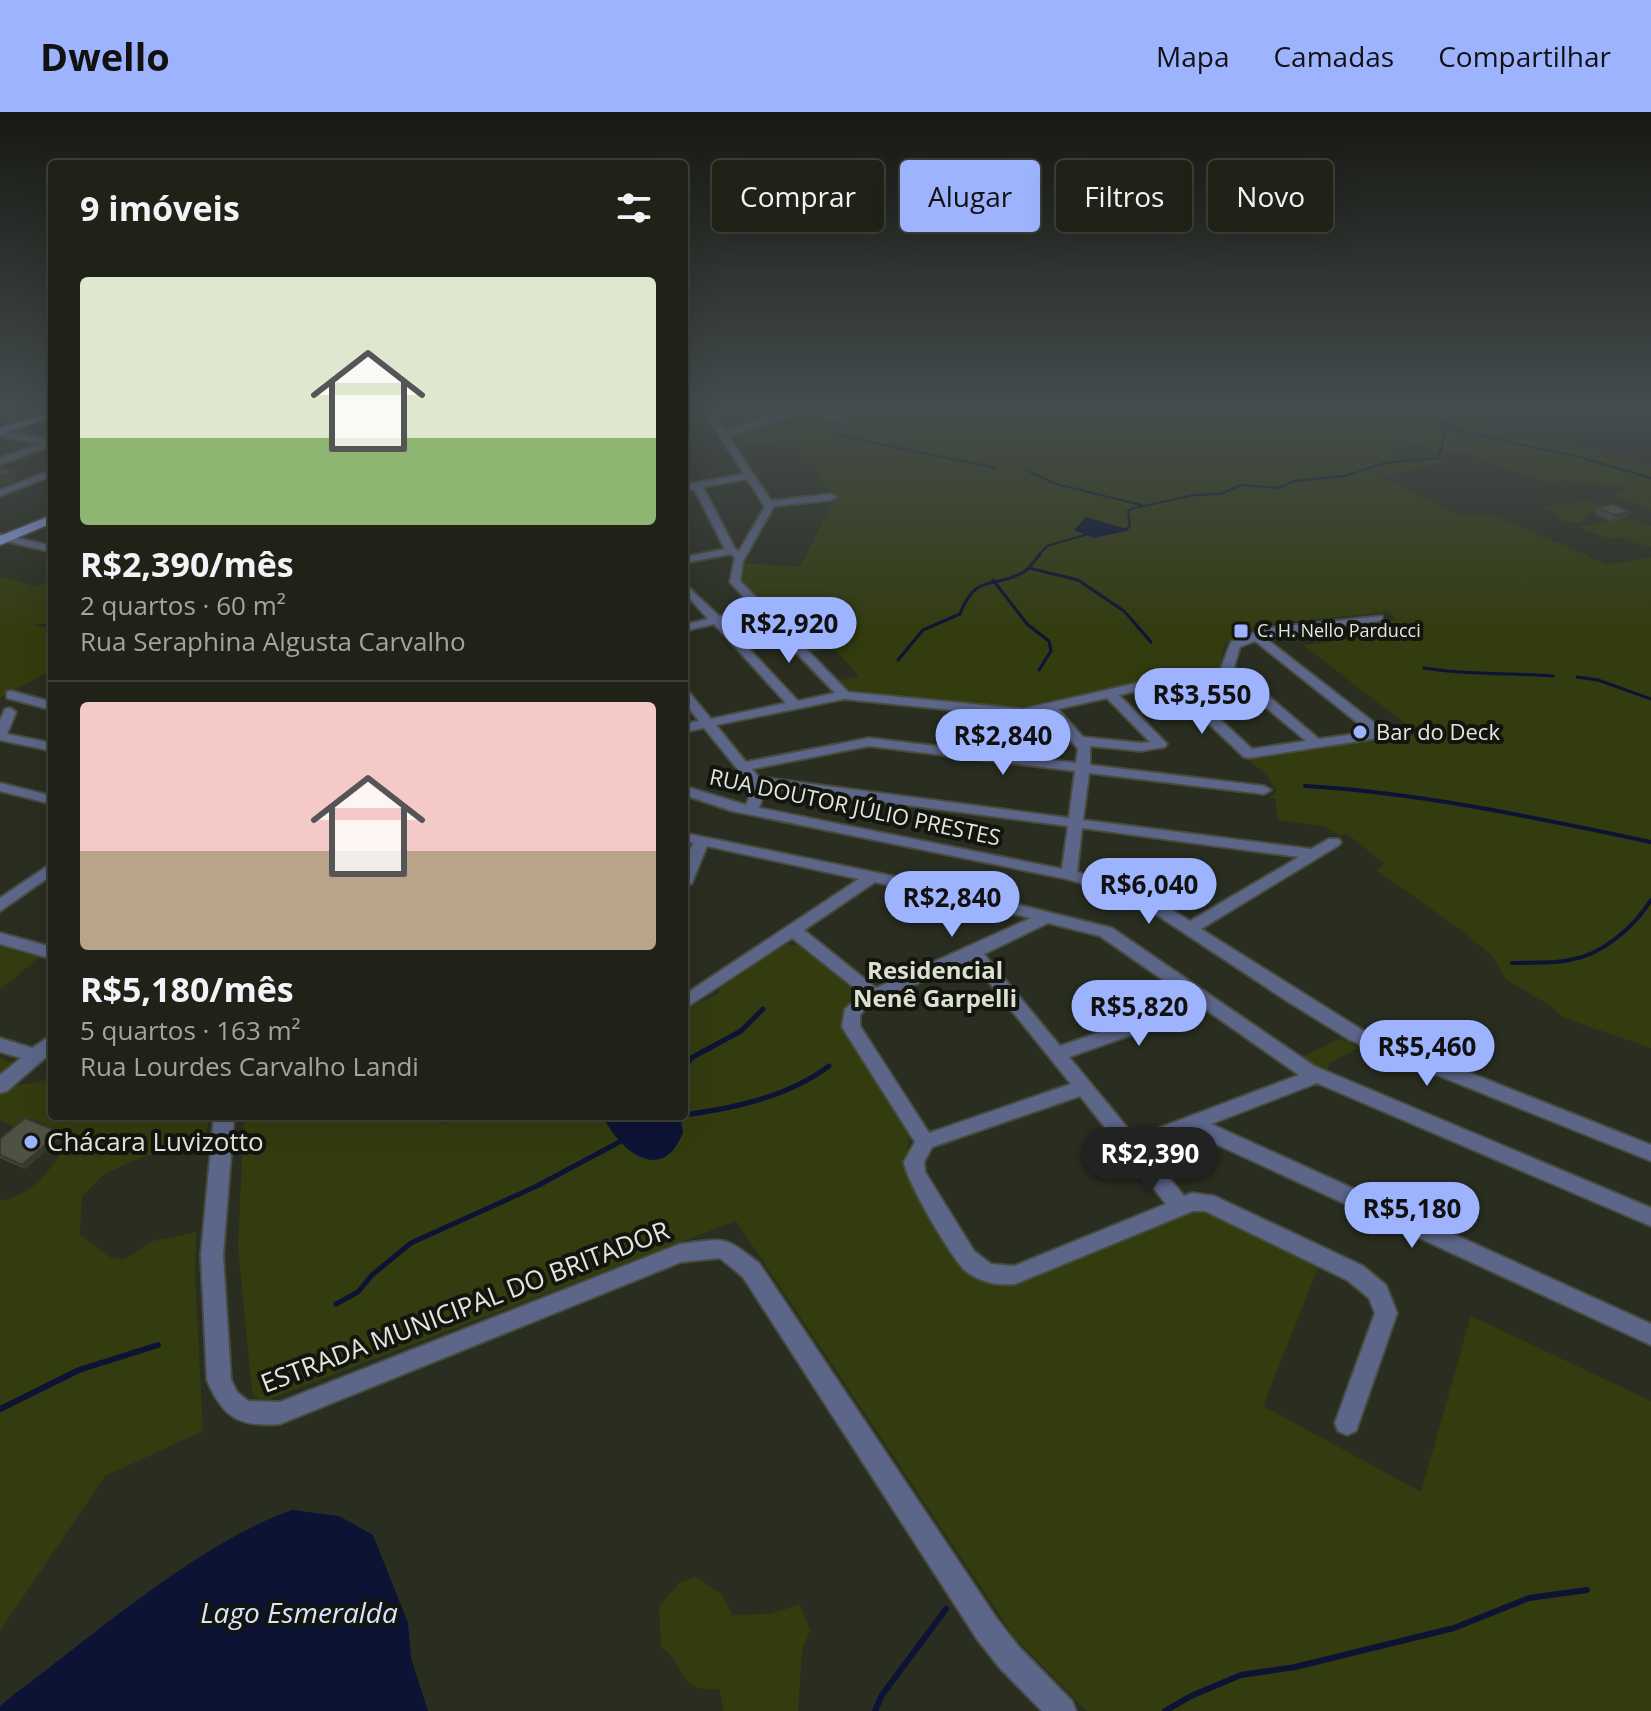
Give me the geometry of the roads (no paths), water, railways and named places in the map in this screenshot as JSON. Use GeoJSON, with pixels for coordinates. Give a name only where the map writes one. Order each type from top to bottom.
{"type":"FeatureCollection","features":[{"type":"Feature","properties":{"kind":"main road"},"geometry":{"type":"LineString","coordinates":[[2,539],[48,521]]}},
{"type":"Feature","properties":{"kind":"street"},"geometry":{"type":"LineString","coordinates":[[0,493],[27,483]]}},
{"type":"Feature","properties":{"kind":"street"},"geometry":{"type":"LineString","coordinates":[[688,487],[711,483]]}},
{"type":"Feature","properties":{"kind":"street"},"geometry":{"type":"LineString","coordinates":[[688,559],[736,553],[769,510],[754,483]]}},
{"type":"Feature","properties":{"kind":"street"},"geometry":{"type":"LineString","coordinates":[[697,485],[736,553],[735,582],[844,695]]}},
{"type":"Feature","properties":{"kind":"street"},"geometry":{"type":"LineString","coordinates":[[768,504],[831,497]]}},
{"type":"Feature","properties":{"kind":"street"},"geometry":{"type":"LineString","coordinates":[[2,539],[48,548]]}},
{"type":"Feature","properties":{"kind":"street"},"geometry":{"type":"LineString","coordinates":[[688,590],[795,705]]}},
{"type":"Feature","properties":{"kind":"street"},"geometry":{"type":"LineString","coordinates":[[688,627],[760,610]]}},
{"type":"Feature","properties":{"kind":"street"},"geometry":{"type":"LineString","coordinates":[[1176,687],[1215,682],[1225,675],[1232,649],[1260,638],[1378,618]]}},
{"type":"Feature","properties":{"kind":"street"},"geometry":{"type":"LineString","coordinates":[[1176,687],[1249,754],[1380,734],[1260,638]]}},
{"type":"Feature","properties":{"kind":"street"},"geometry":{"type":"LineString","coordinates":[[1227,668],[1317,744]]}},
{"type":"Feature","properties":{"kind":"street"},"geometry":{"type":"LineString","coordinates":[[688,727],[844,695],[1009,714],[1050,708],[1146,685],[1176,687],[1241,680]]}},
{"type":"Feature","properties":{"kind":"street"},"geometry":{"type":"LineString","coordinates":[[1050,708],[1083,743],[1141,747],[1160,744],[1111,694]]}},
{"type":"Feature","properties":{"kind":"street"},"geometry":{"type":"LineString","coordinates":[[688,699],[743,767],[764,785],[1313,854]]}},
{"type":"Feature","properties":{"kind":"street"},"geometry":{"type":"LineString","coordinates":[[46,704],[10,702],[0,735],[48,746]]}},
{"type":"Feature","properties":{"kind":"street"},"geometry":{"type":"LineString","coordinates":[[743,767],[869,742],[1264,790]]}},
{"type":"Feature","properties":{"kind":"street"},"geometry":{"type":"LineString","coordinates":[[1069,875],[1083,768],[1083,743]]}},
{"type":"Feature","properties":{"kind":"street"},"geometry":{"type":"LineString","coordinates":[[751,811],[764,785]]}},
{"type":"Feature","properties":{"kind":"street"},"geometry":{"type":"LineString","coordinates":[[0,787],[48,799]]}},
{"type":"Feature","properties":{"kind":"street","name":"RUA DOUTOR JÚLIO PRESTES"},"geometry":{"type":"LineString","coordinates":[[688,792],[751,811],[1069,875],[1127,893],[1190,928],[1320,1014],[1372,1042],[1651,1153]]}},
{"type":"Feature","properties":{"kind":"street"},"geometry":{"type":"LineString","coordinates":[[688,863],[693,839],[873,876],[1106,932],[1316,1076],[1651,1217]]}},
{"type":"Feature","properties":{"kind":"street"},"geometry":{"type":"LineString","coordinates":[[1190,928],[1334,842]]}},
{"type":"Feature","properties":{"kind":"street"},"geometry":{"type":"LineString","coordinates":[[0,906],[48,871]]}},
{"type":"Feature","properties":{"kind":"street"},"geometry":{"type":"LineString","coordinates":[[688,1000],[873,876]]}},
{"type":"Feature","properties":{"kind":"street"},"geometry":{"type":"LineString","coordinates":[[925,1142],[851,1027],[851,1013],[856,1005],[874,995],[1046,917]]}},
{"type":"Feature","properties":{"kind":"street"},"geometry":{"type":"LineString","coordinates":[[794,931],[874,995]]}},
{"type":"Feature","properties":{"kind":"street"},"geometry":{"type":"LineString","coordinates":[[0,938],[48,952]]}},
{"type":"Feature","properties":{"kind":"street"},"geometry":{"type":"LineString","coordinates":[[974,952],[1180,1206]]}},
{"type":"Feature","properties":{"kind":"street"},"geometry":{"type":"LineString","coordinates":[[1057,1054],[1206,1002]]}},
{"type":"Feature","properties":{"kind":"street"},"geometry":{"type":"LineString","coordinates":[[0,1045],[35,1056]]}},
{"type":"Feature","properties":{"kind":"street"},"geometry":{"type":"LineString","coordinates":[[0,1086],[48,1045]]}},
{"type":"Feature","properties":{"kind":"street"},"geometry":{"type":"LineString","coordinates":[[1132,1146],[1316,1076]]}},
{"type":"Feature","properties":{"kind":"street"},"geometry":{"type":"LineString","coordinates":[[1084,1087],[925,1142],[914,1162],[915,1173],[966,1258],[990,1275],[1015,1275],[1180,1206],[1198,1200],[1207,1202],[1355,1273],[1378,1292],[1386,1313],[1347,1423]]}},
{"type":"Feature","properties":{"kind":"street","name":"ESTRADA MUNICIPAL DO BRITADOR"},"geometry":{"type":"LineString","coordinates":[[224,1120],[212,1255],[219,1380],[226,1399],[240,1410],[260,1415],[280,1413],[680,1253],[724,1248],[751,1270],[987,1629],[1009,1657],[1062,1711]]}},
{"type":"Feature","properties":{"kind":"street"},"geometry":{"type":"LineString","coordinates":[[1192,1124],[1651,1335]]}},
{"type":"Feature","properties":{"kind":"water"},"geometry":{"type":"Polygon","coordinates":[[[1086,517],[1130,530],[1094,538],[1074,530],[1086,517]]]}},
{"type":"Feature","properties":{"kind":"water"},"geometry":{"type":"Polygon","coordinates":[[[605,1120],[681,1120],[683,1132],[674,1148],[664,1157],[653,1160],[630,1151],[605,1120]]]}},
{"type":"Feature","properties":{"kind":"water","name":"Lago Esmeralda"},"geometry":{"type":"Polygon","coordinates":[[[292,1510],[339,1516],[373,1535],[408,1623],[411,1658],[428,1711],[0,1711],[0,1706],[13,1695],[184,1567],[256,1525],[292,1510]]]}},
{"type":"Feature","properties":{"kind":"waterway"},"geometry":{"type":"LineString","coordinates":[[1053,483],[1141,505]]}},
{"type":"Feature","properties":{"kind":"waterway"},"geometry":{"type":"LineString","coordinates":[[1124,529],[1130,527],[1128,511],[1134,508],[1195,495],[1220,494],[1241,485],[1279,488],[1291,483]]}},
{"type":"Feature","properties":{"kind":"waterway"},"geometry":{"type":"LineString","coordinates":[[1038,556],[1047,546],[1088,534]]}},
{"type":"Feature","properties":{"kind":"waterway"},"geometry":{"type":"LineString","coordinates":[[994,582],[1022,573],[1040,554]]}},
{"type":"Feature","properties":{"kind":"waterway"},"geometry":{"type":"LineString","coordinates":[[1029,568],[1078,580],[1124,611],[1151,642]]}},
{"type":"Feature","properties":{"kind":"waterway"},"geometry":{"type":"LineString","coordinates":[[898,660],[923,630],[960,614],[978,587],[994,582]]}},
{"type":"Feature","properties":{"kind":"waterway"},"geometry":{"type":"LineString","coordinates":[[994,582],[1027,624],[1049,641],[1051,651],[1039,670]]}},
{"type":"Feature","properties":{"kind":"waterway"},"geometry":{"type":"LineString","coordinates":[[1424,668],[1553,676]]}},
{"type":"Feature","properties":{"kind":"waterway"},"geometry":{"type":"LineString","coordinates":[[1577,677],[1598,680],[1651,699]]}},
{"type":"Feature","properties":{"kind":"waterway"},"geometry":{"type":"LineString","coordinates":[[1305,786],[1436,800],[1651,842]]}},
{"type":"Feature","properties":{"kind":"waterway"},"geometry":{"type":"LineString","coordinates":[[1512,963],[1563,961],[1594,952],[1626,930],[1651,900]]}},
{"type":"Feature","properties":{"kind":"waterway"},"geometry":{"type":"LineString","coordinates":[[688,1062],[741,1031],[763,1009]]}},
{"type":"Feature","properties":{"kind":"waterway"},"geometry":{"type":"LineString","coordinates":[[688,1114],[741,1105],[778,1093],[829,1066]]}},
{"type":"Feature","properties":{"kind":"waterway"},"geometry":{"type":"LineString","coordinates":[[336,1304],[358,1292],[372,1275],[411,1243],[537,1186],[623,1140]]}},
{"type":"Feature","properties":{"kind":"waterway"},"geometry":{"type":"LineString","coordinates":[[0,1409],[79,1370],[158,1345]]}},
{"type":"Feature","properties":{"kind":"waterway"},"geometry":{"type":"LineString","coordinates":[[1165,1711],[1191,1696],[1241,1675],[1295,1667],[1454,1628],[1529,1598],[1587,1590]]}},
{"type":"Feature","properties":{"kind":"waterway"},"geometry":{"type":"LineString","coordinates":[[875,1711],[882,1695],[946,1609]]}},
{"type":"Feature","properties":{"kind":"place","name":"C. H. Nello Parducci"},"geometry":{"type":"Point","coordinates":[1241,631]}},
{"type":"Feature","properties":{"kind":"place","name":"Bar do Deck"},"geometry":{"type":"Point","coordinates":[1360,732]}},
{"type":"Feature","properties":{"kind":"place","name":"Chácara Luvizotto"},"geometry":{"type":"Point","coordinates":[31,1142]}},
{"type":"Feature","properties":{"kind":"district","name":"Residencial Nenê Garpelli"},"geometry":{"type":"Point","coordinates":[935,985]}}]}
